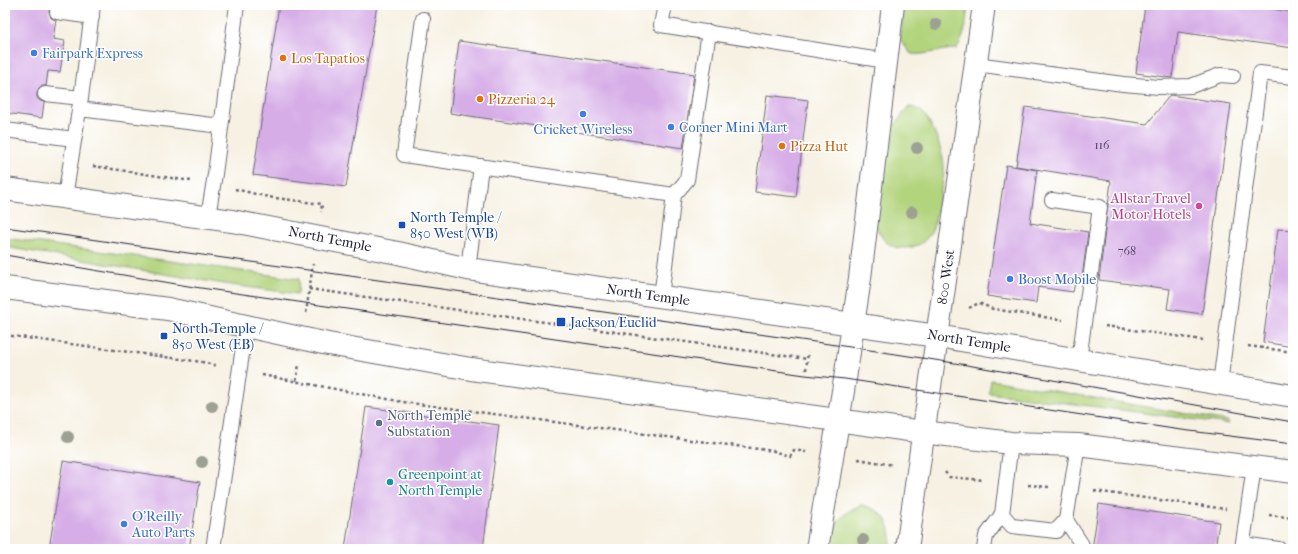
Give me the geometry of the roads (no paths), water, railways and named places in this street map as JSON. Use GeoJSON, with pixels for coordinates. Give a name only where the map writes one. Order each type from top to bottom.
{"type":"FeatureCollection","features":[{"type":"Feature","properties":{"kind":"main road"},"geometry":{"type":"LineString","coordinates":[[817,549],[854,325],[893,5]]}},
{"type":"Feature","properties":{"kind":"main road","name":"800 West"},"geometry":{"type":"LineString","coordinates":[[907,549],[984,5]]}},
{"type":"Feature","properties":{"kind":"main road","name":"North Temple"},"geometry":{"type":"LineString","coordinates":[[5,189],[208,217],[390,251],[468,270],[937,336],[1293,396]]}},
{"type":"Feature","properties":{"kind":"main road"},"geometry":{"type":"LineString","coordinates":[[5,288],[168,309],[328,344],[472,369],[923,432],[1011,443],[1078,445],[1293,472]]}},
{"type":"Feature","properties":{"kind":"lane"},"geometry":{"type":"LineString","coordinates":[[208,217],[214,184],[237,5]]}},
{"type":"Feature","properties":{"kind":"lane"},"geometry":{"type":"LineString","coordinates":[[665,5],[662,25],[886,61]]}},
{"type":"Feature","properties":{"kind":"lane"},"geometry":{"type":"LineString","coordinates":[[57,12],[93,11],[65,197]]}},
{"type":"Feature","properties":{"kind":"lane"},"geometry":{"type":"LineString","coordinates":[[423,18],[404,155],[674,195]]}},
{"type":"Feature","properties":{"kind":"lane"},"geometry":{"type":"LineString","coordinates":[[661,297],[674,195],[688,180],[709,32]]}},
{"type":"Feature","properties":{"kind":"lane"},"geometry":{"type":"LineString","coordinates":[[976,64],[1123,84],[1159,87],[1191,86],[1220,75],[1233,76]]}},
{"type":"Feature","properties":{"kind":"lane"},"geometry":{"type":"LineString","coordinates":[[1220,384],[1260,73],[1293,77]]}},
{"type":"Feature","properties":{"kind":"lane"},"geometry":{"type":"LineString","coordinates":[[45,94],[80,104],[221,126]]}},
{"type":"Feature","properties":{"kind":"lane"},"geometry":{"type":"LineString","coordinates":[[5,130],[74,139]]}},
{"type":"Feature","properties":{"kind":"lane"},"geometry":{"type":"LineString","coordinates":[[468,270],[481,166]]}},
{"type":"Feature","properties":{"kind":"lane"},"geometry":{"type":"LineString","coordinates":[[1052,200],[1100,206],[1078,360]]}},
{"type":"Feature","properties":{"kind":"lane"},"geometry":{"type":"LineString","coordinates":[[213,549],[246,327]]}},
{"type":"Feature","properties":{"kind":"lane"},"geometry":{"type":"LineString","coordinates":[[984,549],[986,536],[1002,514],[1011,443]]}},
{"type":"Feature","properties":{"kind":"lane"},"geometry":{"type":"LineString","coordinates":[[1002,514],[1012,526],[1056,531],[1066,520],[1078,445]]}},
{"type":"Feature","properties":{"kind":"lane"},"geometry":{"type":"LineString","coordinates":[[1254,467],[1243,547],[1279,549]]}},
{"type":"Feature","properties":{"kind":"lane"},"geometry":{"type":"LineString","coordinates":[[1066,520],[1082,545],[1081,549]]}},
{"type":"Feature","properties":{"kind":"tram line"},"geometry":{"type":"LineString","coordinates":[[5,227],[850,347],[961,364],[1293,422]]}},
{"type":"Feature","properties":{"kind":"tram line"},"geometry":{"type":"LineString","coordinates":[[5,255],[194,287],[805,375],[845,379],[1174,429],[1293,444]]}},
{"type":"Feature","properties":{"kind":"place","name":"Fairpark Express"},"geometry":{"type":"Point","coordinates":[34,53]}},
{"type":"Feature","properties":{"kind":"place","name":"Los Tapatios"},"geometry":{"type":"Point","coordinates":[283,58]}},
{"type":"Feature","properties":{"kind":"place","name":"Pizzeria 24"},"geometry":{"type":"Point","coordinates":[480,99]}},
{"type":"Feature","properties":{"kind":"place","name":"Cricket Wireless"},"geometry":{"type":"Point","coordinates":[583,114]}},
{"type":"Feature","properties":{"kind":"place","name":"Corner Mini Mart"},"geometry":{"type":"Point","coordinates":[671,127]}},
{"type":"Feature","properties":{"kind":"place","name":"Pizza Hut"},"geometry":{"type":"Point","coordinates":[782,146]}},
{"type":"Feature","properties":{"kind":"place","name":"Allstar Travel Motor Hotels"},"geometry":{"type":"Point","coordinates":[1199,206]}},
{"type":"Feature","properties":{"kind":"place","name":"North Temple / 850 West (WB)"},"geometry":{"type":"Point","coordinates":[402,225]}},
{"type":"Feature","properties":{"kind":"place","name":"Boost Mobile"},"geometry":{"type":"Point","coordinates":[1010,279]}},
{"type":"Feature","properties":{"kind":"place","name":"Jackson/Euclid"},"geometry":{"type":"Point","coordinates":[561,322]}},
{"type":"Feature","properties":{"kind":"place","name":"North Temple / 850 West (EB)"},"geometry":{"type":"Point","coordinates":[164,336]}},
{"type":"Feature","properties":{"kind":"place","name":"North Temple Substation"},"geometry":{"type":"Point","coordinates":[379,423]}},
{"type":"Feature","properties":{"kind":"place","name":"Greenpoint at North Temple"},"geometry":{"type":"Point","coordinates":[390,482]}},
{"type":"Feature","properties":{"kind":"place","name":"O'Reilly Auto Parts"},"geometry":{"type":"Point","coordinates":[124,524]}}]}
